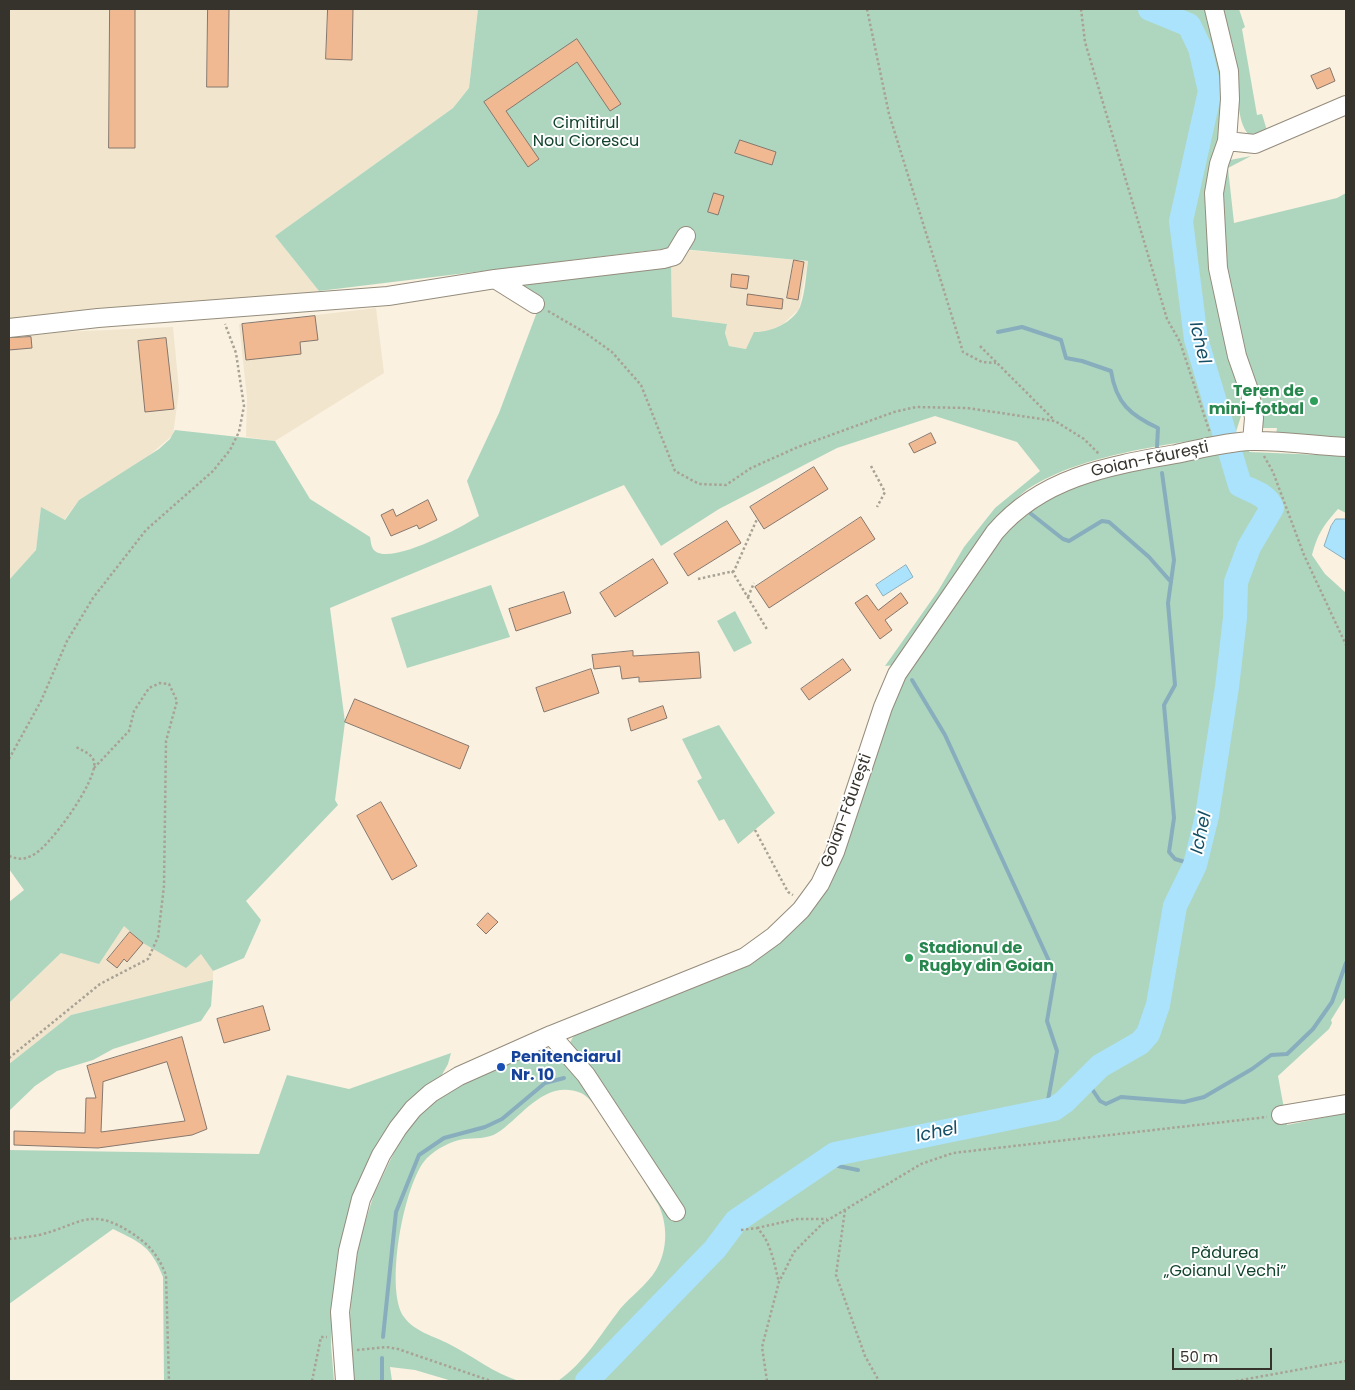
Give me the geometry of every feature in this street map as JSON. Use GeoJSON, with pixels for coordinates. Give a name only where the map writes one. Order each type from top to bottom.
{"type":"FeatureCollection","features":[{"type":"Feature","properties":{"kind":"street"},"geometry":{"type":"LineString","coordinates":[[1214,9],[1229,71],[1230,99],[1227,141],[1218,164],[1214,193],[1218,268],[1237,356],[1250,393],[1254,418],[1246,442]]}},
{"type":"Feature","properties":{"kind":"street"},"geometry":{"type":"LineString","coordinates":[[1227,141],[1255,144],[1346,105]]}},
{"type":"Feature","properties":{"kind":"street"},"geometry":{"type":"LineString","coordinates":[[9,328],[98,318],[214,311],[388,296],[674,256],[686,236]]}},
{"type":"Feature","properties":{"kind":"street"},"geometry":{"type":"LineString","coordinates":[[495,280],[535,304]]}},
{"type":"Feature","properties":{"kind":"street","name":"Goian-Făurești"},"geometry":{"type":"LineString","coordinates":[[345,1381],[341,1354],[340,1312],[348,1251],[361,1199],[381,1155],[398,1128],[413,1109],[431,1093],[459,1076],[551,1035],[745,958],[774,936],[801,910],[820,884],[835,852],[883,707],[897,674],[994,532],[1008,516],[1023,503],[1049,488],[1106,466],[1246,442],[1346,447]]}},
{"type":"Feature","properties":{"kind":"street"},"geometry":{"type":"LineString","coordinates":[[551,1035],[586,1075],[676,1212]]}},
{"type":"Feature","properties":{"kind":"street"},"geometry":{"type":"LineString","coordinates":[[1281,1116],[1346,1104]]}},
{"type":"Feature","properties":{"kind":"path"},"geometry":{"type":"LineString","coordinates":[[867,9],[889,114],[962,352],[982,362],[996,363]]}},
{"type":"Feature","properties":{"kind":"path"},"geometry":{"type":"LineString","coordinates":[[1080,9],[1085,42],[1167,319],[1180,342],[1215,446]]}},
{"type":"Feature","properties":{"kind":"path"},"geometry":{"type":"LineString","coordinates":[[535,304],[584,332],[612,352],[641,385],[675,471],[699,484],[726,485],[751,468],[798,447],[894,412],[916,407],[967,408],[1056,421]]}},
{"type":"Feature","properties":{"kind":"path"},"geometry":{"type":"LineString","coordinates":[[9,759],[40,701],[67,641],[93,598],[146,530],[213,471],[230,450],[239,432],[244,406],[236,353],[225,324],[214,311]]}},
{"type":"Feature","properties":{"kind":"path"},"geometry":{"type":"LineString","coordinates":[[980,346],[1056,421],[1096,450],[1106,466]]}},
{"type":"Feature","properties":{"kind":"path"},"geometry":{"type":"LineString","coordinates":[[1246,442],[1273,472],[1304,555],[1346,645]]}},
{"type":"Feature","properties":{"kind":"path"},"geometry":{"type":"LineString","coordinates":[[871,466],[885,492],[877,507]]}},
{"type":"Feature","properties":{"kind":"path"},"geometry":{"type":"LineString","coordinates":[[732,571],[757,519]]}},
{"type":"Feature","properties":{"kind":"path"},"geometry":{"type":"LineString","coordinates":[[698,579],[732,571]]}},
{"type":"Feature","properties":{"kind":"path"},"geometry":{"type":"LineString","coordinates":[[732,571],[768,631]]}},
{"type":"Feature","properties":{"kind":"path"},"geometry":{"type":"LineString","coordinates":[[748,597],[754,583]]}},
{"type":"Feature","properties":{"kind":"path"},"geometry":{"type":"LineString","coordinates":[[9,856],[19,859],[26,858],[43,848],[87,790],[94,768],[130,731],[134,710],[149,688],[160,683],[169,684],[177,700],[166,741],[164,886],[158,937],[148,959],[100,984],[9,1058]]}},
{"type":"Feature","properties":{"kind":"path"},"geometry":{"type":"LineString","coordinates":[[76,747],[90,754],[94,768]]}},
{"type":"Feature","properties":{"kind":"path"},"geometry":{"type":"LineString","coordinates":[[755,830],[788,892]]}},
{"type":"Feature","properties":{"kind":"path"},"geometry":{"type":"LineString","coordinates":[[767,1381],[762,1348],[779,1282],[794,1252],[830,1219],[921,1164],[953,1153],[1281,1116]]}},
{"type":"Feature","properties":{"kind":"path"},"geometry":{"type":"LineString","coordinates":[[845,1210],[836,1275],[865,1356],[879,1381]]}},
{"type":"Feature","properties":{"kind":"path"},"geometry":{"type":"LineString","coordinates":[[9,1239],[40,1235],[78,1221],[101,1218],[117,1224],[148,1244],[160,1259],[166,1275],[169,1381]]}},
{"type":"Feature","properties":{"kind":"path"},"geometry":{"type":"LineString","coordinates":[[740,1230],[797,1219],[830,1219]]}},
{"type":"Feature","properties":{"kind":"path"},"geometry":{"type":"LineString","coordinates":[[758,1228],[763,1233],[770,1249],[779,1282]]}},
{"type":"Feature","properties":{"kind":"path"},"geometry":{"type":"LineString","coordinates":[[312,1381],[321,1337],[340,1335]]}},
{"type":"Feature","properties":{"kind":"path"},"geometry":{"type":"LineString","coordinates":[[341,1354],[366,1348],[398,1349],[491,1381]]}},
{"type":"Feature","properties":{"kind":"path"},"geometry":{"type":"LineString","coordinates":[[1236,1381],[1346,1361]]}},
{"type":"Feature","properties":{"kind":"shaded area"},"geometry":{"type":"Polygon","coordinates":[[[9,9],[478,9],[469,88],[453,108],[275,236],[319,291],[320,296],[9,322],[9,9]]]}},
{"type":"Feature","properties":{"kind":"shaded area"},"geometry":{"type":"Polygon","coordinates":[[[687,250],[808,261],[799,309],[783,324],[765,333],[747,349],[729,346],[725,333],[727,324],[672,317],[671,262],[687,250]]]}},
{"type":"Feature","properties":{"kind":"shaded area"},"geometry":{"type":"Polygon","coordinates":[[[376,308],[384,373],[275,441],[246,437],[247,398],[239,324],[376,308]]]}},
{"type":"Feature","properties":{"kind":"shaded area"},"geometry":{"type":"Polygon","coordinates":[[[173,327],[179,390],[173,435],[146,458],[79,500],[64,520],[41,508],[36,550],[9,580],[9,338],[63,332],[173,327]]]}},
{"type":"Feature","properties":{"kind":"shaded area"},"geometry":{"type":"Polygon","coordinates":[[[124,925],[130,932],[202,953],[213,971],[213,980],[71,1015],[9,1064],[9,1003],[61,953],[124,925]]]}},
{"type":"Feature","properties":{"kind":"green space","name":"Cimitirul Nou Ciorescu"},"geometry":{"type":"Polygon","coordinates":[[[478,9],[1206,9],[1220,62],[1223,94],[1209,234],[1221,326],[1239,390],[1242,413],[1235,435],[1154,447],[1096,460],[1045,479],[1024,492],[1001,513],[974,546],[895,665],[885,666],[938,591],[964,547],[995,508],[1040,471],[1017,442],[935,416],[837,448],[719,509],[661,546],[624,485],[330,608],[345,722],[335,800],[338,805],[246,901],[261,920],[244,958],[213,971],[201,954],[186,968],[143,943],[124,926],[99,964],[61,953],[9,1003],[9,902],[24,890],[9,869],[9,580],[36,550],[41,507],[65,520],[79,500],[159,449],[170,439],[175,430],[275,441],[310,499],[370,537],[375,551],[384,554],[396,553],[443,536],[479,516],[467,481],[499,413],[537,312],[504,281],[671,262],[672,317],[727,324],[725,333],[729,346],[746,349],[754,332],[767,331],[780,326],[792,318],[800,307],[808,261],[671,248],[319,291],[275,236],[453,108],[469,88],[478,9]]]}},
{"type":"Feature","properties":{"kind":"green space"},"geometry":{"type":"Polygon","coordinates":[[[1222,9],[1239,9],[1245,27],[1242,29],[1257,115],[1262,114],[1268,134],[1249,135],[1244,128],[1239,109],[1235,55],[1222,9]]]}},
{"type":"Feature","properties":{"kind":"green space"},"geometry":{"type":"Polygon","coordinates":[[[1251,156],[1228,168],[1234,223],[1337,198],[1346,193],[1346,442],[1276,434],[1277,428],[1263,428],[1260,400],[1232,309],[1221,230],[1225,165],[1230,160],[1251,156]]]}},
{"type":"Feature","properties":{"kind":"green space","name":"Pădurea „Goianul Vechi”"},"geometry":{"type":"Polygon","coordinates":[[[1249,448],[1249,452],[1346,456],[1346,513],[1338,509],[1328,520],[1316,541],[1312,555],[1325,574],[1346,593],[1346,996],[1331,1020],[1332,1023],[1329,1029],[1278,1076],[1287,1125],[1346,1113],[1346,1381],[558,1381],[568,1374],[584,1357],[620,1309],[644,1286],[656,1270],[665,1246],[664,1220],[658,1204],[633,1162],[600,1111],[581,1093],[568,1090],[556,1091],[535,1101],[493,1135],[454,1142],[444,1146],[427,1158],[419,1170],[411,1189],[399,1236],[396,1284],[398,1303],[408,1322],[419,1330],[458,1349],[500,1374],[519,1381],[452,1381],[415,1370],[390,1367],[392,1381],[354,1381],[350,1320],[351,1284],[362,1232],[374,1194],[398,1144],[422,1111],[449,1090],[543,1046],[562,1057],[573,1037],[579,1031],[687,987],[806,914],[898,686],[1008,526],[1052,496],[1096,477],[1249,448]]]}},
{"type":"Feature","properties":{"kind":"green space"},"geometry":{"type":"Polygon","coordinates":[[[491,585],[510,637],[407,668],[391,618],[491,585]]]}},
{"type":"Feature","properties":{"kind":"green space"},"geometry":{"type":"Polygon","coordinates":[[[735,611],[752,643],[734,652],[717,621],[735,611]]]}},
{"type":"Feature","properties":{"kind":"green space"},"geometry":{"type":"Polygon","coordinates":[[[719,725],[775,813],[738,844],[724,819],[719,821],[697,781],[702,778],[682,739],[719,725]]]}},
{"type":"Feature","properties":{"kind":"green space"},"geometry":{"type":"Polygon","coordinates":[[[213,980],[211,1006],[201,1021],[113,1049],[93,1060],[57,1071],[35,1086],[9,1111],[9,1064],[71,1015],[213,980]]]}},
{"type":"Feature","properties":{"kind":"green space"},"geometry":{"type":"Polygon","coordinates":[[[451,1053],[448,1064],[439,1080],[411,1103],[341,1250],[333,1299],[331,1345],[334,1381],[164,1381],[163,1277],[154,1258],[144,1247],[113,1229],[9,1304],[9,1150],[259,1154],[287,1075],[349,1089],[451,1053]]]}},
{"type":"Feature","properties":{"kind":"water"},"geometry":{"type":"Polygon","coordinates":[[[1336,519],[1346,519],[1346,560],[1324,546],[1331,526],[1336,519]]]}},
{"type":"Feature","properties":{"kind":"water"},"geometry":{"type":"Polygon","coordinates":[[[906,565],[913,577],[883,596],[876,585],[906,565]]]}},
{"type":"Feature","properties":{"kind":"building"},"geometry":{"type":"Polygon","coordinates":[[[110,9],[135,9],[135,148],[109,148],[110,9]]]}},
{"type":"Feature","properties":{"kind":"building"},"geometry":{"type":"Polygon","coordinates":[[[208,9],[229,9],[228,87],[207,87],[208,9]]]}},
{"type":"Feature","properties":{"kind":"building"},"geometry":{"type":"Polygon","coordinates":[[[328,9],[353,9],[352,60],[326,59],[328,9]]]}},
{"type":"Feature","properties":{"kind":"building"},"geometry":{"type":"Polygon","coordinates":[[[577,39],[621,104],[610,111],[577,62],[506,111],[539,159],[528,167],[484,102],[577,39]]]}},
{"type":"Feature","properties":{"kind":"building"},"geometry":{"type":"Polygon","coordinates":[[[1330,68],[1335,81],[1317,89],[1311,76],[1330,68]]]}},
{"type":"Feature","properties":{"kind":"building"},"geometry":{"type":"Polygon","coordinates":[[[740,140],[776,152],[772,165],[735,153],[740,140]]]}},
{"type":"Feature","properties":{"kind":"building"},"geometry":{"type":"Polygon","coordinates":[[[714,193],[724,196],[718,215],[708,212],[714,193]]]}},
{"type":"Feature","properties":{"kind":"building"},"geometry":{"type":"Polygon","coordinates":[[[794,260],[804,262],[798,300],[787,298],[794,260]]]}},
{"type":"Feature","properties":{"kind":"building"},"geometry":{"type":"Polygon","coordinates":[[[732,274],[749,276],[747,289],[731,287],[732,274]]]}},
{"type":"Feature","properties":{"kind":"building"},"geometry":{"type":"Polygon","coordinates":[[[748,294],[783,299],[782,309],[747,305],[748,294]]]}},
{"type":"Feature","properties":{"kind":"building"},"geometry":{"type":"Polygon","coordinates":[[[315,316],[318,340],[300,342],[301,354],[246,360],[242,324],[315,316]]]}},
{"type":"Feature","properties":{"kind":"building"},"geometry":{"type":"Polygon","coordinates":[[[31,337],[32,348],[9,350],[9,338],[31,337]]]}},
{"type":"Feature","properties":{"kind":"building"},"geometry":{"type":"Polygon","coordinates":[[[166,338],[174,409],[145,412],[138,341],[166,338]]]}},
{"type":"Feature","properties":{"kind":"building"},"geometry":{"type":"Polygon","coordinates":[[[931,433],[936,443],[914,453],[909,444],[931,433]]]}},
{"type":"Feature","properties":{"kind":"building"},"geometry":{"type":"Polygon","coordinates":[[[814,467],[828,489],[764,529],[750,507],[814,467]]]}},
{"type":"Feature","properties":{"kind":"building"},"geometry":{"type":"Polygon","coordinates":[[[428,500],[437,520],[419,529],[417,525],[391,536],[381,515],[393,509],[396,516],[428,500]]]}},
{"type":"Feature","properties":{"kind":"building"},"geometry":{"type":"Polygon","coordinates":[[[861,517],[875,539],[769,608],[755,587],[861,517]]]}},
{"type":"Feature","properties":{"kind":"building"},"geometry":{"type":"Polygon","coordinates":[[[727,521],[741,543],[688,576],[674,554],[727,521]]]}},
{"type":"Feature","properties":{"kind":"building"},"geometry":{"type":"Polygon","coordinates":[[[653,559],[668,583],[615,617],[600,593],[653,559]]]}},
{"type":"Feature","properties":{"kind":"building"},"geometry":{"type":"Polygon","coordinates":[[[564,592],[571,613],[516,631],[509,609],[564,592]]]}},
{"type":"Feature","properties":{"kind":"building"},"geometry":{"type":"Polygon","coordinates":[[[901,593],[908,603],[885,620],[892,630],[880,639],[855,603],[867,595],[878,610],[901,593]]]}},
{"type":"Feature","properties":{"kind":"building"},"geometry":{"type":"Polygon","coordinates":[[[633,651],[633,656],[699,652],[701,678],[639,682],[639,677],[622,679],[620,666],[594,669],[592,655],[633,651]]]}},
{"type":"Feature","properties":{"kind":"building"},"geometry":{"type":"Polygon","coordinates":[[[843,659],[851,670],[809,700],[801,689],[843,659]]]}},
{"type":"Feature","properties":{"kind":"building"},"geometry":{"type":"Polygon","coordinates":[[[591,669],[599,693],[544,712],[536,688],[591,669]]]}},
{"type":"Feature","properties":{"kind":"building"},"geometry":{"type":"Polygon","coordinates":[[[355,699],[469,746],[460,769],[345,722],[355,699]]]}},
{"type":"Feature","properties":{"kind":"building"},"geometry":{"type":"Polygon","coordinates":[[[663,706],[667,718],[631,731],[628,719],[663,706]]]}},
{"type":"Feature","properties":{"kind":"building"},"geometry":{"type":"Polygon","coordinates":[[[381,802],[417,866],[392,880],[357,816],[381,802]]]}},
{"type":"Feature","properties":{"kind":"building"},"geometry":{"type":"Polygon","coordinates":[[[488,913],[498,922],[486,934],[477,925],[488,913]]]}},
{"type":"Feature","properties":{"kind":"building"},"geometry":{"type":"Polygon","coordinates":[[[130,932],[143,943],[127,962],[124,959],[117,968],[107,960],[130,932]]]}},
{"type":"Feature","properties":{"kind":"building"},"geometry":{"type":"Polygon","coordinates":[[[263,1006],[270,1030],[224,1043],[217,1019],[263,1006]]]}},
{"type":"Feature","properties":{"kind":"building"},"geometry":{"type":"Polygon","coordinates":[[[182,1037],[207,1129],[192,1135],[98,1148],[14,1145],[14,1131],[85,1133],[86,1098],[96,1098],[87,1066],[182,1037]],[[167,1062],[103,1082],[101,1132],[185,1121],[167,1062]]]}},
{"type":"Feature","properties":{"kind":"waterway","name":"Ichel"},"geometry":{"type":"LineString","coordinates":[[587,1381],[715,1249],[736,1221],[835,1154],[1054,1109],[1064,1102],[1100,1066],[1140,1043],[1148,1034],[1158,1005],[1175,906],[1195,865],[1207,816],[1227,687],[1235,618],[1236,582],[1249,547],[1272,508],[1263,496],[1240,485],[1196,339],[1181,221],[1210,91],[1200,48],[1189,25],[1150,9]]}},
{"type":"Feature","properties":{"kind":"waterway"},"geometry":{"type":"LineString","coordinates":[[998,332],[1022,327],[1061,340],[1066,358],[1082,361],[1111,371],[1117,392],[1126,407],[1132,413],[1158,428],[1157,447]]}},
{"type":"Feature","properties":{"kind":"waterway"},"geometry":{"type":"LineString","coordinates":[[1162,473],[1174,560],[1168,603],[1175,685],[1164,705],[1174,818],[1169,852],[1175,859],[1195,865]]}},
{"type":"Feature","properties":{"kind":"waterway"},"geometry":{"type":"LineString","coordinates":[[1030,513],[1063,539],[1069,541],[1102,521],[1109,522],[1149,557],[1171,582]]}},
{"type":"Feature","properties":{"kind":"waterway"},"geometry":{"type":"LineString","coordinates":[[912,680],[945,735],[1055,974],[1047,1021],[1057,1051],[1046,1111]]}},
{"type":"Feature","properties":{"kind":"waterway"},"geometry":{"type":"LineString","coordinates":[[1086,1080],[1100,1101],[1106,1104],[1121,1097],[1184,1102],[1204,1097],[1252,1069],[1271,1055],[1287,1054],[1313,1029],[1332,1002],[1346,963]]}},
{"type":"Feature","properties":{"kind":"waterway"},"geometry":{"type":"LineString","coordinates":[[383,1337],[396,1212],[419,1155],[444,1138],[485,1127],[502,1119],[545,1083],[564,1078]]}},
{"type":"Feature","properties":{"kind":"waterway"},"geometry":{"type":"LineString","coordinates":[[832,1156],[838,1166],[858,1170]]}},
{"type":"Feature","properties":{"kind":"waterway"},"geometry":{"type":"LineString","coordinates":[[382,1358],[382,1381]]}},
{"type":"Feature","properties":{"kind":"place","name":"Teren de mini-fotbal"},"geometry":{"type":"Point","coordinates":[1314,401]}},
{"type":"Feature","properties":{"kind":"place","name":"Stadionul de Rugby din Goian"},"geometry":{"type":"Point","coordinates":[909,958]}},
{"type":"Feature","properties":{"kind":"place","name":"Penitenciarul Nr. 10"},"geometry":{"type":"Point","coordinates":[501,1067]}}]}
